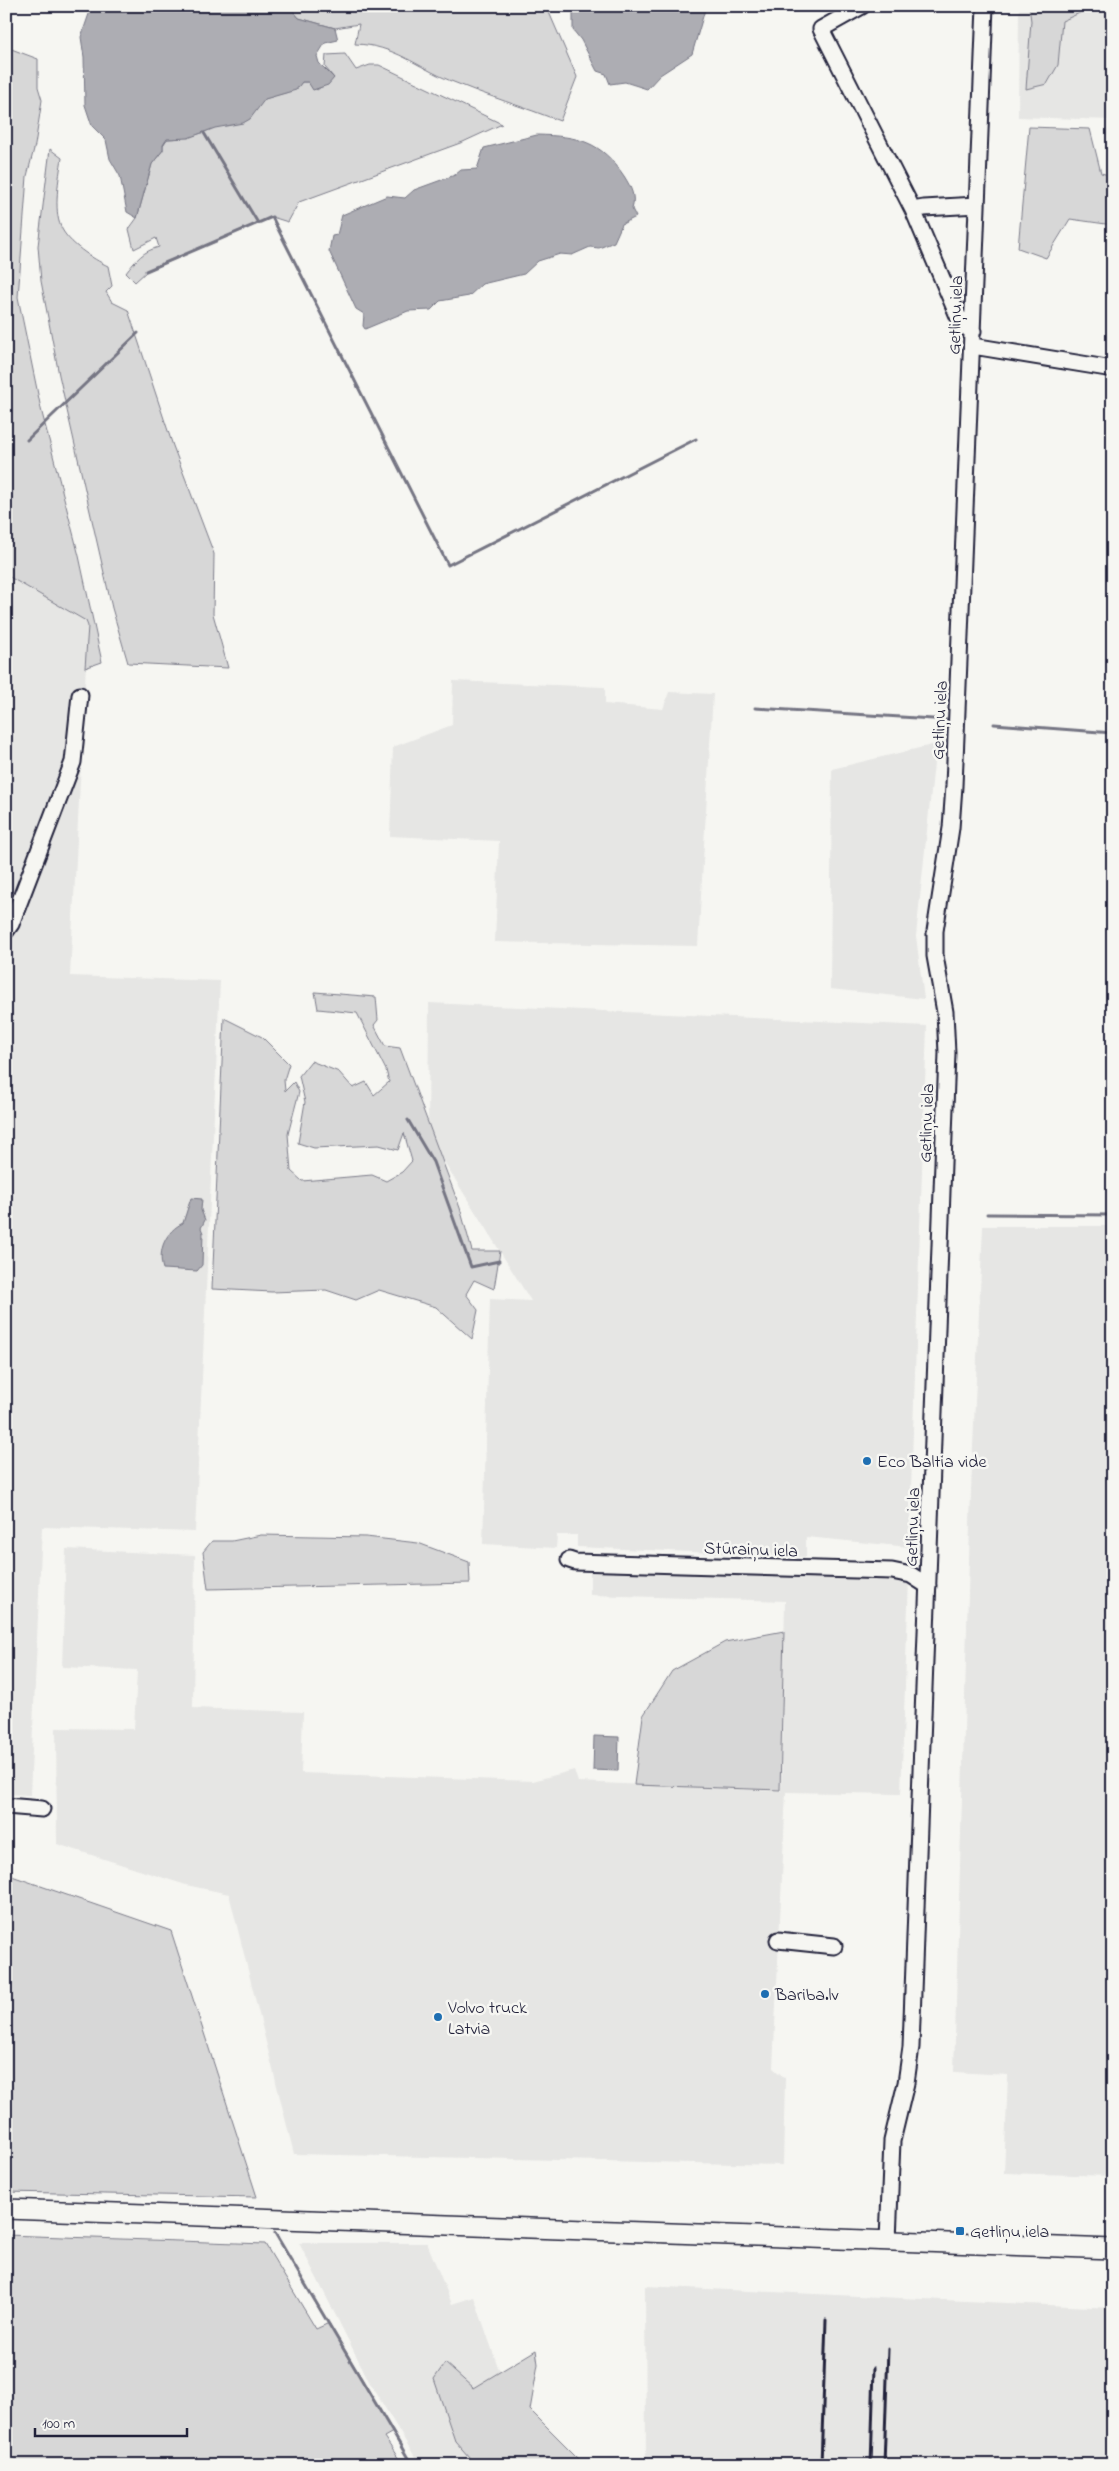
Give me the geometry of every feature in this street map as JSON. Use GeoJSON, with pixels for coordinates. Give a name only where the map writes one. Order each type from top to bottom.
{"type":"FeatureCollection","features":[{"type":"Feature","properties":{"kind":"main road"},"geometry":{"type":"LineString","coordinates":[[6,2209],[1113,2249]]}},
{"type":"Feature","properties":{"kind":"street"},"geometry":{"type":"LineString","coordinates":[[862,6],[821,29],[913,210],[958,316],[973,339],[1113,369]]}},
{"type":"Feature","properties":{"kind":"street","name":"Getliņu iela"},"geometry":{"type":"LineString","coordinates":[[888,2240],[892,2141],[906,2083],[911,2047],[947,1054],[946,1020],[935,956],[935,931],[951,828],[954,786],[985,6]]}},
{"type":"Feature","properties":{"kind":"street"},"geometry":{"type":"LineString","coordinates":[[913,210],[978,205]]}},
{"type":"Feature","properties":{"kind":"street"},"geometry":{"type":"LineString","coordinates":[[6,931],[11,924],[73,762],[80,695]]}},
{"type":"Feature","properties":{"kind":"street","name":"Stūraiņu iela"},"geometry":{"type":"LineString","coordinates":[[569,1560],[575,1562],[892,1571],[911,1575],[928,1586]]}},
{"type":"Feature","properties":{"kind":"street"},"geometry":{"type":"LineString","coordinates":[[6,1806],[42,1809]]}},
{"type":"Feature","properties":{"kind":"street"},"geometry":{"type":"LineString","coordinates":[[778,1940],[834,1946]]}},
{"type":"Feature","properties":{"kind":"shaded area"},"geometry":{"type":"Polygon","coordinates":[[[96,6],[289,6],[299,18],[335,28],[338,40],[325,43],[317,56],[319,63],[334,78],[328,85],[313,90],[308,82],[302,82],[296,90],[265,99],[250,119],[243,123],[215,128],[188,138],[167,139],[163,145],[163,150],[152,164],[137,218],[127,212],[120,176],[110,159],[106,140],[92,126],[85,105],[84,57],[81,37],[90,11],[96,6]]]}},
{"type":"Feature","properties":{"kind":"shaded area"},"geometry":{"type":"Polygon","coordinates":[[[289,6],[550,6],[548,10],[577,77],[560,121],[451,81],[394,52],[369,45],[355,44],[359,24],[335,28],[299,18],[289,6]]]}},
{"type":"Feature","properties":{"kind":"shaded area"},"geometry":{"type":"Polygon","coordinates":[[[573,6],[706,6],[692,54],[660,75],[647,89],[625,82],[610,84],[606,74],[597,71],[581,40],[573,30],[573,6]]]}},
{"type":"Feature","properties":{"kind":"shaded area"},"geometry":{"type":"Polygon","coordinates":[[[1019,6],[1113,6],[1113,120],[1018,117],[1019,6]]]}},
{"type":"Feature","properties":{"kind":"shaded area"},"geometry":{"type":"Polygon","coordinates":[[[1029,6],[1095,6],[1062,21],[1058,65],[1047,84],[1026,89],[1031,21],[1029,6]]]}},
{"type":"Feature","properties":{"kind":"shaded area"},"geometry":{"type":"Polygon","coordinates":[[[6,47],[38,59],[38,87],[42,100],[35,145],[27,176],[18,297],[41,409],[79,556],[102,662],[85,668],[88,626],[86,621],[6,575],[6,47]]]}},
{"type":"Feature","properties":{"kind":"shaded area"},"geometry":{"type":"Polygon","coordinates":[[[345,54],[356,70],[370,65],[379,65],[502,124],[463,142],[299,202],[288,222],[272,217],[147,271],[135,282],[126,273],[140,257],[148,251],[159,247],[156,238],[134,249],[129,229],[137,218],[152,164],[163,150],[163,145],[167,139],[182,138],[208,131],[265,99],[294,89],[302,82],[308,82],[317,90],[334,78],[325,67],[326,55],[345,54]]]}},
{"type":"Feature","properties":{"kind":"shaded area"},"geometry":{"type":"Polygon","coordinates":[[[1029,127],[1090,129],[1101,173],[1113,176],[1113,225],[1070,219],[1046,258],[1018,248],[1029,127]]]}},
{"type":"Feature","properties":{"kind":"shaded area"},"geometry":{"type":"Polygon","coordinates":[[[537,135],[565,137],[587,143],[606,155],[624,176],[632,192],[632,209],[636,217],[622,224],[614,242],[599,248],[590,247],[572,255],[560,254],[538,261],[524,274],[482,284],[469,296],[440,301],[431,310],[408,311],[365,329],[363,326],[364,314],[356,309],[329,251],[332,236],[337,235],[342,215],[387,196],[405,198],[414,190],[455,175],[461,170],[477,169],[484,148],[537,135]]]}},
{"type":"Feature","properties":{"kind":"shaded area"},"geometry":{"type":"Polygon","coordinates":[[[50,149],[62,158],[57,203],[61,227],[75,245],[108,266],[112,286],[106,292],[112,302],[128,310],[173,446],[214,554],[213,614],[228,668],[128,663],[112,608],[59,375],[41,281],[38,246],[50,149]]]}},
{"type":"Feature","properties":{"kind":"shaded area"},"geometry":{"type":"Polygon","coordinates":[[[6,575],[86,621],[88,626],[70,976],[220,981],[195,1532],[42,1527],[30,1795],[6,1794],[6,575]]]}},
{"type":"Feature","properties":{"kind":"shaded area"},"geometry":{"type":"Polygon","coordinates":[[[453,681],[605,687],[605,704],[663,709],[669,692],[713,694],[698,946],[495,942],[499,841],[390,836],[393,747],[452,725],[453,681]]]}},
{"type":"Feature","properties":{"kind":"shaded area"},"geometry":{"type":"Polygon","coordinates":[[[936,744],[916,936],[924,999],[830,989],[832,769],[936,744]]]}},
{"type":"Feature","properties":{"kind":"shaded area"},"geometry":{"type":"Polygon","coordinates":[[[315,992],[376,997],[378,1020],[374,1025],[385,1046],[400,1048],[460,1208],[472,1251],[500,1251],[494,1289],[474,1280],[466,1294],[478,1310],[472,1339],[436,1307],[379,1290],[356,1300],[326,1290],[272,1292],[212,1289],[224,1018],[262,1037],[289,1064],[284,1080],[285,1091],[294,1082],[299,1092],[288,1134],[291,1171],[302,1181],[372,1175],[386,1181],[402,1172],[412,1161],[404,1133],[398,1150],[379,1145],[314,1148],[298,1143],[305,1102],[299,1076],[311,1061],[339,1072],[353,1088],[366,1082],[374,1095],[389,1082],[386,1070],[357,1013],[318,1009],[315,992]]]}},
{"type":"Feature","properties":{"kind":"shaded area"},"geometry":{"type":"Polygon","coordinates":[[[429,1003],[927,1026],[909,1547],[806,1537],[806,1557],[577,1547],[577,1535],[557,1535],[556,1548],[483,1544],[490,1299],[531,1301],[428,1136],[429,1003]]]}},
{"type":"Feature","properties":{"kind":"shaded area"},"geometry":{"type":"Polygon","coordinates":[[[191,1198],[202,1199],[201,1210],[205,1220],[201,1228],[203,1233],[202,1265],[197,1271],[163,1269],[161,1255],[164,1242],[177,1226],[183,1223],[191,1198]]]}},
{"type":"Feature","properties":{"kind":"shaded area"},"geometry":{"type":"Polygon","coordinates":[[[983,1226],[1113,1226],[1113,2176],[1004,2173],[1008,2075],[954,2072],[971,1490],[983,1226]]]}},
{"type":"Feature","properties":{"kind":"shaded area"},"geometry":{"type":"Polygon","coordinates":[[[261,1535],[366,1537],[418,1543],[469,1562],[470,1583],[208,1589],[203,1552],[212,1541],[232,1541],[261,1535]]]}},
{"type":"Feature","properties":{"kind":"shaded area"},"geometry":{"type":"Polygon","coordinates":[[[66,1549],[195,1555],[193,1708],[303,1712],[301,1773],[533,1781],[574,1770],[578,1782],[781,1791],[785,1601],[590,1595],[590,1568],[909,1579],[901,1794],[786,1792],[773,2068],[785,2078],[783,2165],[294,2154],[229,1894],[186,1885],[57,1844],[56,1728],[134,1729],[137,1670],[62,1667],[66,1549]]]}},
{"type":"Feature","properties":{"kind":"shaded area"},"geometry":{"type":"Polygon","coordinates":[[[784,1631],[780,1790],[634,1785],[643,1716],[672,1671],[725,1642],[784,1631]]]}},
{"type":"Feature","properties":{"kind":"shaded area"},"geometry":{"type":"Polygon","coordinates":[[[594,1736],[619,1737],[618,1771],[593,1770],[594,1736]]]}},
{"type":"Feature","properties":{"kind":"shaded area"},"geometry":{"type":"Polygon","coordinates":[[[6,1874],[171,1931],[257,2197],[6,2192],[6,1874]]]}},
{"type":"Feature","properties":{"kind":"shaded area"},"geometry":{"type":"Polygon","coordinates":[[[6,2235],[265,2244],[316,2329],[329,2323],[393,2432],[384,2437],[403,2465],[6,2465],[6,2235]]]}},
{"type":"Feature","properties":{"kind":"shaded area"},"geometry":{"type":"Polygon","coordinates":[[[299,2243],[427,2243],[452,2304],[474,2297],[498,2367],[546,2445],[513,2465],[420,2465],[371,2385],[299,2243]]]}},
{"type":"Feature","properties":{"kind":"shaded area"},"geometry":{"type":"Polygon","coordinates":[[[645,2286],[1113,2308],[1113,2465],[646,2465],[645,2286]]]}},
{"type":"Feature","properties":{"kind":"shaded area"},"geometry":{"type":"Polygon","coordinates":[[[536,2350],[538,2364],[530,2410],[585,2465],[476,2465],[455,2441],[434,2379],[445,2363],[473,2388],[536,2350]]]}},
{"type":"Feature","properties":{"kind":"waterway"},"geometry":{"type":"LineString","coordinates":[[204,133],[258,223]]}},
{"type":"Feature","properties":{"kind":"waterway"},"geometry":{"type":"LineString","coordinates":[[146,271],[272,217],[448,565],[696,439]]}},
{"type":"Feature","properties":{"kind":"waterway"},"geometry":{"type":"LineString","coordinates":[[27,440],[138,333]]}},
{"type":"Feature","properties":{"kind":"waterway"},"geometry":{"type":"LineString","coordinates":[[755,708],[949,720]]}},
{"type":"Feature","properties":{"kind":"waterway"},"geometry":{"type":"LineString","coordinates":[[994,724],[1113,733]]}},
{"type":"Feature","properties":{"kind":"waterway"},"geometry":{"type":"LineString","coordinates":[[408,1120],[433,1162],[471,1267],[499,1261]]}},
{"type":"Feature","properties":{"kind":"waterway"},"geometry":{"type":"LineString","coordinates":[[987,1214],[1113,1215]]}},
{"type":"Feature","properties":{"kind":"waterway"},"geometry":{"type":"LineString","coordinates":[[275,2233],[412,2465]]}},
{"type":"Feature","properties":{"kind":"railway"},"geometry":{"type":"LineString","coordinates":[[821,2465],[826,2320]]}},
{"type":"Feature","properties":{"kind":"railway"},"geometry":{"type":"LineString","coordinates":[[884,2465],[888,2349]]}},
{"type":"Feature","properties":{"kind":"railway"},"geometry":{"type":"LineString","coordinates":[[871,2465],[874,2367]]}},
{"type":"Feature","properties":{"kind":"place","name":"Eco Baltia vide"},"geometry":{"type":"Point","coordinates":[867,1461]}},
{"type":"Feature","properties":{"kind":"place","name":"Bariba.lv"},"geometry":{"type":"Point","coordinates":[765,1994]}},
{"type":"Feature","properties":{"kind":"place","name":"Volvo truck Latvia"},"geometry":{"type":"Point","coordinates":[438,2017]}},
{"type":"Feature","properties":{"kind":"place","name":"Getliņu iela"},"geometry":{"type":"Point","coordinates":[960,2231]}}]}
